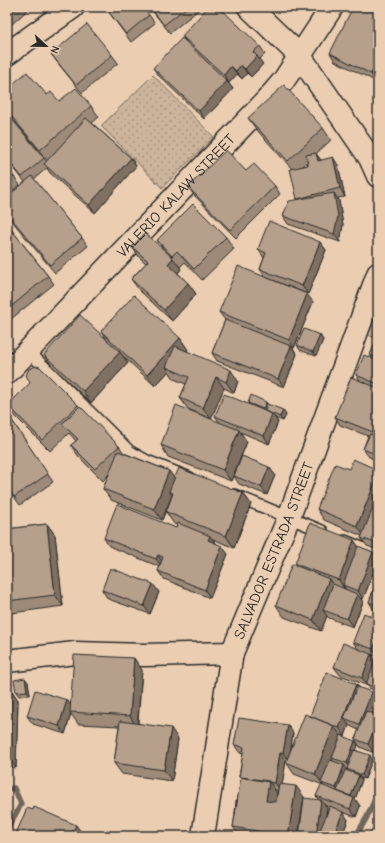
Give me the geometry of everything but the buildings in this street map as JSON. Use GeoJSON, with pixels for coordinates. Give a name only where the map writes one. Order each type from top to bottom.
{"type":"FeatureCollection","features":[{"type":"Feature","properties":{"kind":"street"},"geometry":{"type":"LineString","coordinates":[[7,54],[73,7]]}},
{"type":"Feature","properties":{"kind":"street"},"geometry":{"type":"LineString","coordinates":[[249,7],[300,56],[370,158],[378,176]]}},
{"type":"Feature","properties":{"kind":"street","name":"VALERIO KALAW STREET"},"geometry":{"type":"LineString","coordinates":[[7,373],[284,80],[332,7]]}},
{"type":"Feature","properties":{"kind":"street","name":"SALVADOR ESTRADA STREET"},"geometry":{"type":"LineString","coordinates":[[203,836],[232,653],[289,517],[378,274]]}},
{"type":"Feature","properties":{"kind":"street"},"geometry":{"type":"LineString","coordinates":[[7,661],[75,653],[145,655],[232,653]]}},
{"type":"Feature","properties":{"kind":"lane"},"geometry":{"type":"LineString","coordinates":[[28,351],[129,451],[147,460],[197,480]]}},
{"type":"Feature","properties":{"kind":"lane"},"geometry":{"type":"LineString","coordinates":[[225,491],[376,554]]}},
{"type":"Feature","properties":{"kind":"shaded area"},"geometry":{"type":"Polygon","coordinates":[[[153,75],[214,137],[162,188],[101,126],[153,75]]]}},
{"type":"Feature","properties":{"kind":"shaded area"},"geometry":{"type":"Polygon","coordinates":[[[378,307],[378,339],[368,335],[378,307]]]}},
{"type":"Feature","properties":{"kind":"waterway"},"geometry":{"type":"LineString","coordinates":[[7,789],[14,788],[21,804],[7,830]]}},
{"type":"Feature","properties":{"kind":"waterway"},"geometry":{"type":"LineString","coordinates":[[356,836],[367,817],[378,792]]}}]}
